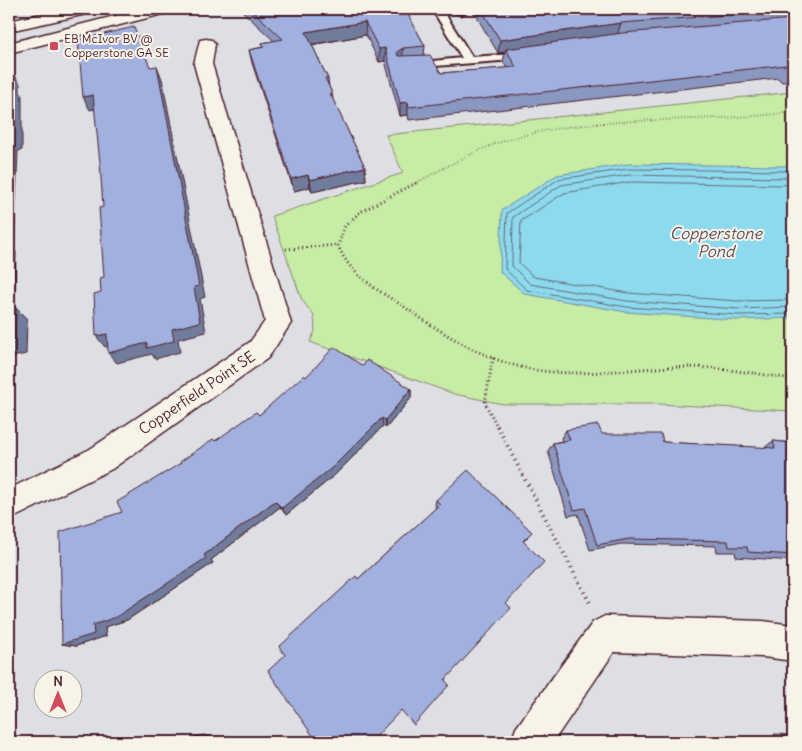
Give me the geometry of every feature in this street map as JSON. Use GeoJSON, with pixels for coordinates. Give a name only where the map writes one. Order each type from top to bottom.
{"type":"FeatureCollection","features":[{"type":"Feature","properties":{"kind":"street"},"geometry":{"type":"LineString","coordinates":[[9,26],[85,9]]}},
{"type":"Feature","properties":{"kind":"street"},"geometry":{"type":"LineString","coordinates":[[9,48],[161,9]]}},
{"type":"Feature","properties":{"kind":"street","name":"Copperfield Point SE"},"geometry":{"type":"LineString","coordinates":[[9,505],[101,458],[259,350],[278,323],[203,64],[206,44]]}},
{"type":"Feature","properties":{"kind":"street"},"geometry":{"type":"LineString","coordinates":[[530,742],[605,634],[762,639],[793,643]]}},
{"type":"Feature","properties":{"kind":"lane"},"geometry":{"type":"LineString","coordinates":[[437,9],[469,61]]}},
{"type":"Feature","properties":{"kind":"lane"},"geometry":{"type":"LineString","coordinates":[[404,66],[540,53]]}},
{"type":"Feature","properties":{"kind":"path"},"geometry":{"type":"LineString","coordinates":[[793,112],[748,117],[578,126],[508,138],[486,146],[360,212],[345,226],[338,245],[347,264],[373,286],[493,358],[519,366],[569,373],[711,367],[793,379]]}},
{"type":"Feature","properties":{"kind":"path"},"geometry":{"type":"LineString","coordinates":[[258,255],[281,250],[338,245]]}},
{"type":"Feature","properties":{"kind":"path"},"geometry":{"type":"LineString","coordinates":[[493,358],[485,404],[584,589],[605,634]]}},
{"type":"Feature","properties":{"kind":"green space"},"geometry":{"type":"Polygon","coordinates":[[[793,92],[793,411],[659,404],[503,404],[454,394],[310,342],[315,331],[314,316],[302,300],[272,216],[403,173],[386,135],[793,92]]]}},
{"type":"Feature","properties":{"kind":"water","name":"Copperstone Pond"},"geometry":{"type":"Polygon","coordinates":[[[793,163],[793,318],[738,320],[626,312],[525,294],[500,272],[502,210],[557,175],[629,164],[784,166],[793,163]]]}},
{"type":"Feature","properties":{"kind":"building"},"geometry":{"type":"Polygon","coordinates":[[[251,9],[405,9],[425,46],[403,48],[397,52],[398,56],[430,55],[441,73],[516,67],[506,49],[622,33],[793,19],[793,69],[786,65],[409,107],[408,102],[400,103],[385,48],[379,49],[365,22],[306,32],[328,79],[325,78],[332,93],[330,93],[365,167],[310,180],[308,175],[291,179],[249,50],[264,47],[262,43],[283,39],[251,9]]]}},
{"type":"Feature","properties":{"kind":"building"},"geometry":{"type":"Polygon","coordinates":[[[481,9],[793,10],[621,23],[500,40],[481,9]]]}},
{"type":"Feature","properties":{"kind":"building"},"geometry":{"type":"Polygon","coordinates":[[[134,27],[150,67],[157,66],[199,286],[194,287],[200,322],[172,329],[174,341],[147,348],[147,343],[108,353],[107,334],[96,336],[94,294],[101,292],[100,278],[104,277],[99,208],[103,207],[93,95],[83,97],[78,40],[134,27]]]}},
{"type":"Feature","properties":{"kind":"building"},"geometry":{"type":"Polygon","coordinates":[[[9,71],[12,71],[11,82],[13,82],[13,138],[9,138],[9,71]]]}},
{"type":"Feature","properties":{"kind":"building"},"geometry":{"type":"Polygon","coordinates":[[[16,308],[15,343],[9,345],[9,310],[16,308]]]}},
{"type":"Feature","properties":{"kind":"building"},"geometry":{"type":"Polygon","coordinates":[[[334,347],[363,366],[367,360],[411,389],[385,420],[382,418],[334,466],[282,508],[275,501],[204,555],[206,558],[116,617],[93,625],[94,634],[62,644],[60,532],[122,512],[117,502],[181,463],[213,439],[215,441],[256,412],[259,415],[304,375],[306,377],[334,347]]]}},
{"type":"Feature","properties":{"kind":"building"},"geometry":{"type":"Polygon","coordinates":[[[598,425],[602,434],[661,434],[663,442],[775,448],[773,441],[793,443],[793,555],[748,552],[747,547],[729,547],[728,541],[629,539],[597,545],[585,508],[574,510],[553,443],[570,440],[566,430],[598,425]]]}},
{"type":"Feature","properties":{"kind":"building"},"geometry":{"type":"Polygon","coordinates":[[[468,470],[532,532],[523,541],[544,562],[506,603],[511,608],[445,680],[449,685],[414,725],[401,710],[371,742],[317,742],[268,671],[285,655],[279,647],[356,576],[358,579],[440,504],[436,500],[468,470]]]}},
{"type":"Feature","properties":{"kind":"building"},"geometry":{"type":"Polygon","coordinates":[[[194,737],[214,742],[192,742],[194,737]]]}},
{"type":"Feature","properties":{"kind":"place","name":"EB McIvor BV @ Copperstone GA SE"},"geometry":{"type":"Point","coordinates":[54,46]}}]}
